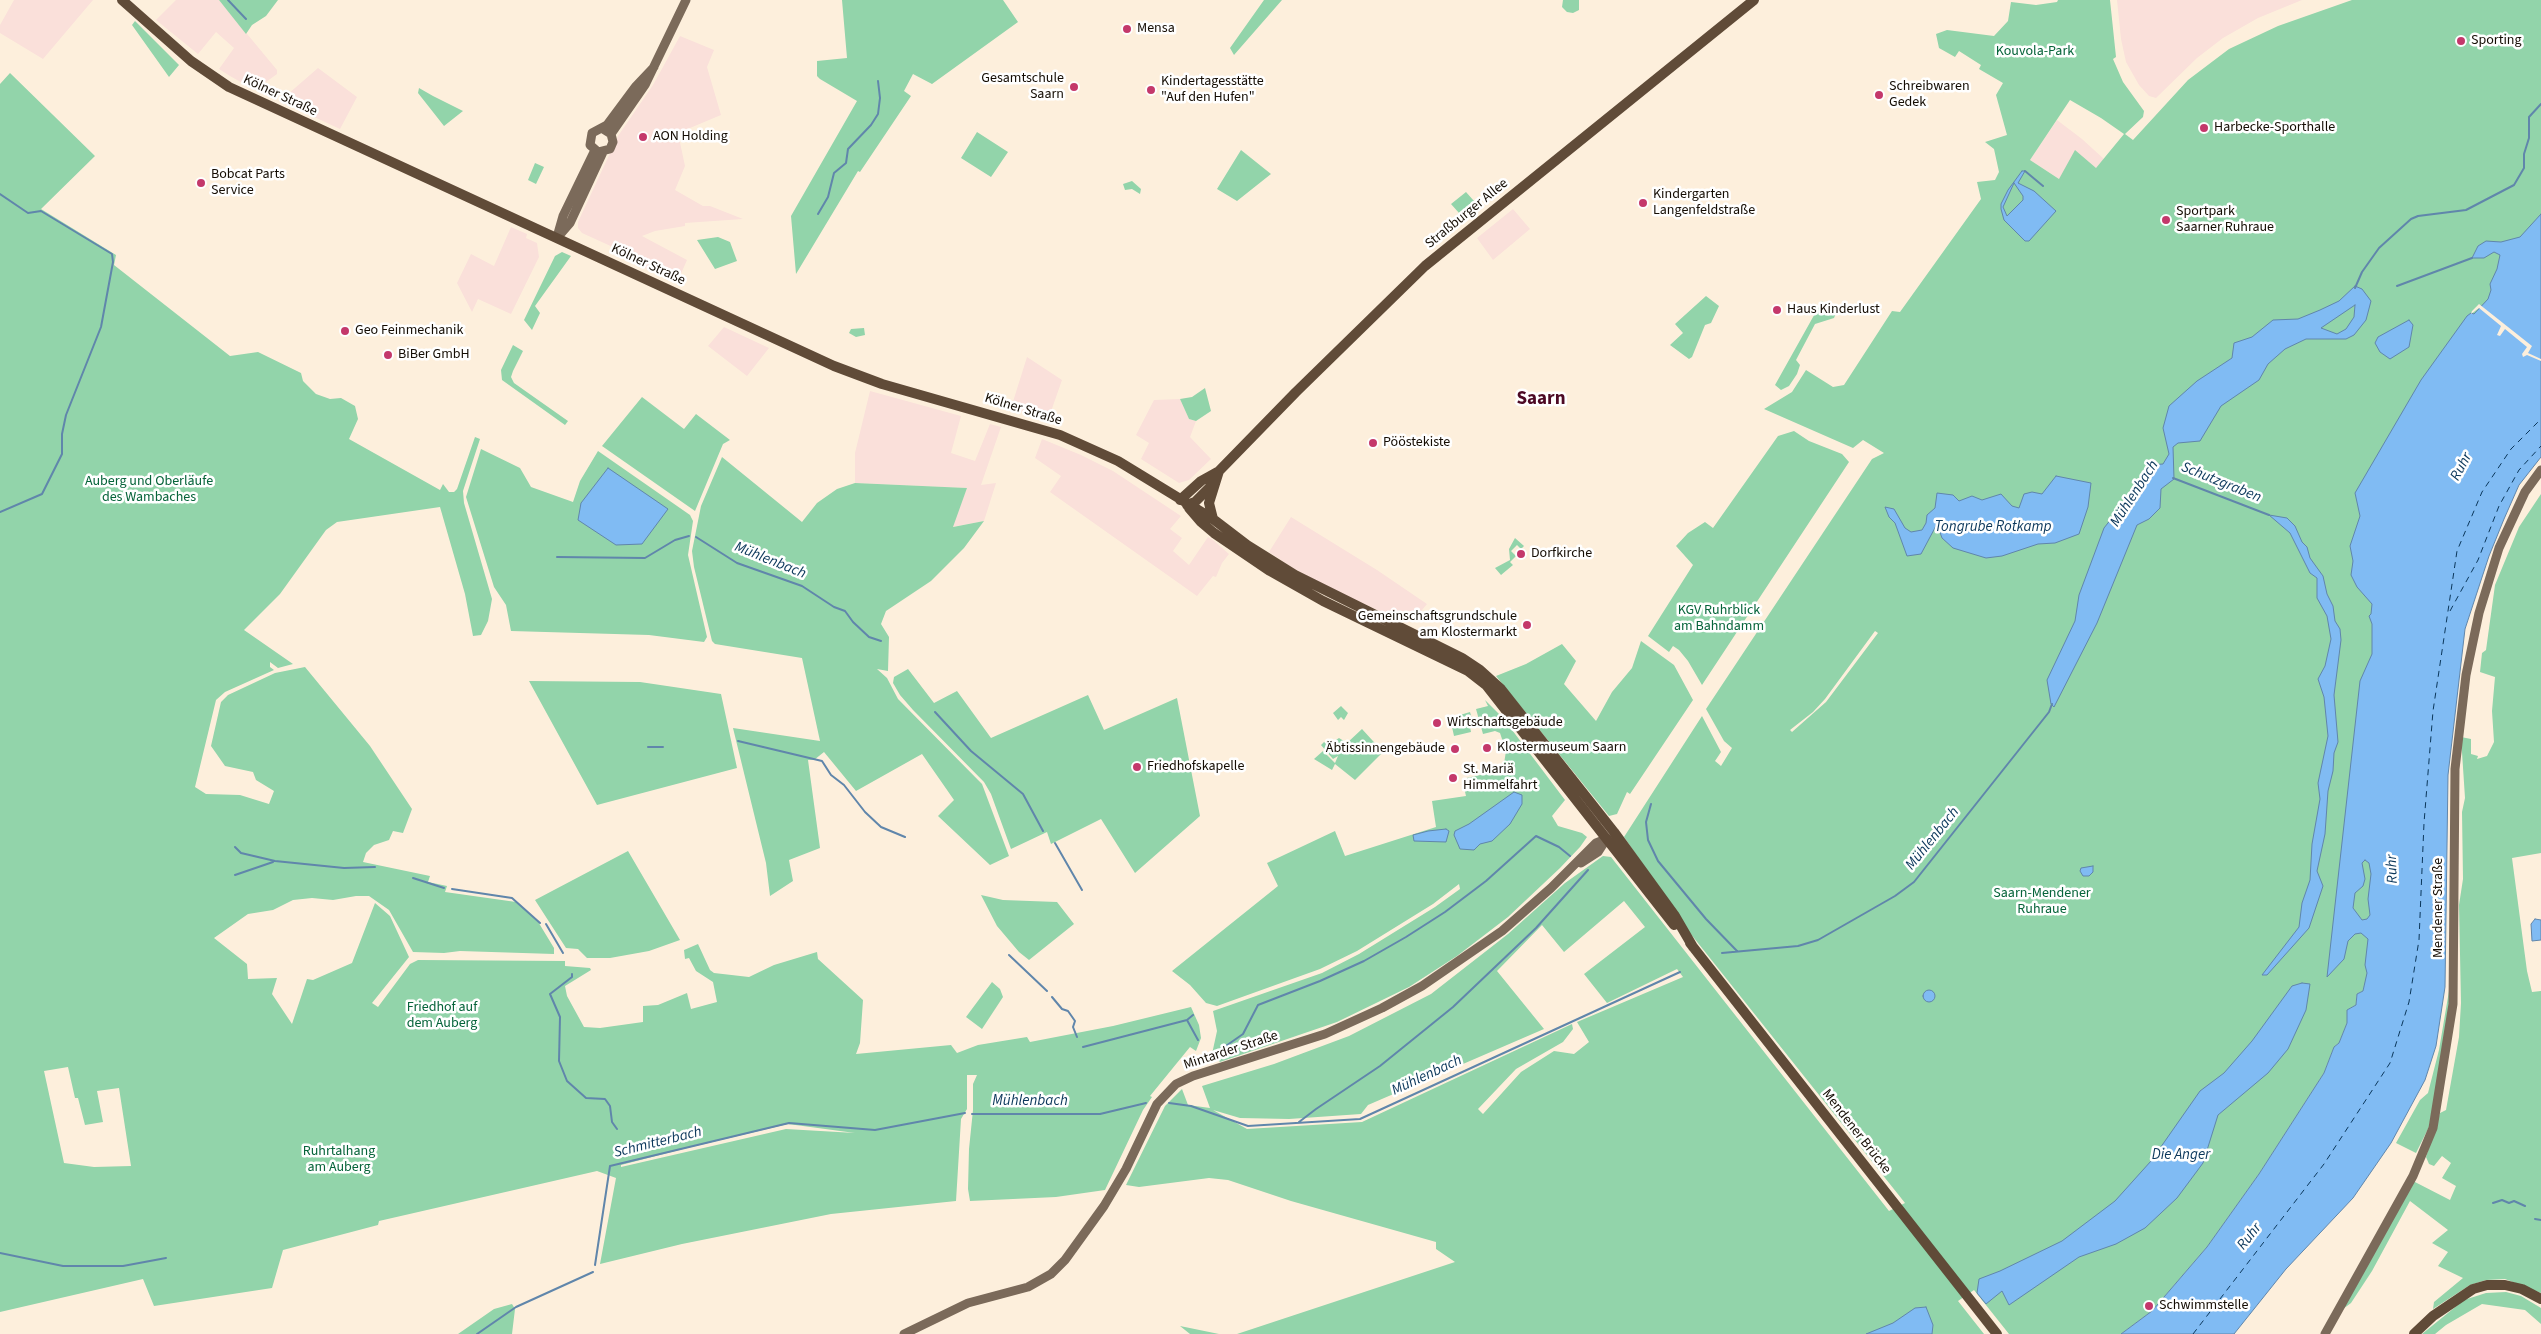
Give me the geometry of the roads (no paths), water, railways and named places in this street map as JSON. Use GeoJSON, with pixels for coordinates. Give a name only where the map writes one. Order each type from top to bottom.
{"type":"FeatureCollection","features":[{"type":"Feature","properties":{"kind":"main road","name":"Kölner Straße"},"geometry":{"type":"LineString","coordinates":[[122,0],[191,61],[229,87],[834,366],[891,386],[1060,435],[1118,462],[1183,503],[1213,519],[1247,545],[1295,575],[1412,638]]}},
{"type":"Feature","properties":{"kind":"main road","name":"Straßburger Allee"},"geometry":{"type":"LineString","coordinates":[[1183,503],[1201,481],[1218,471],[1426,266],[1754,0]]}},
{"type":"Feature","properties":{"kind":"main road","name":"Straßburger Allee"},"geometry":{"type":"LineString","coordinates":[[1183,503],[1195,502],[1214,483],[1218,471]]}},
{"type":"Feature","properties":{"kind":"main road"},"geometry":{"type":"LineString","coordinates":[[1213,519],[1209,503],[1214,483]]}},
{"type":"Feature","properties":{"kind":"main road","name":"Kölner Straße"},"geometry":{"type":"LineString","coordinates":[[1183,503],[1200,522],[1270,572],[1323,601],[1412,638]]}},
{"type":"Feature","properties":{"kind":"main road","name":"Mendener Brücke"},"geometry":{"type":"LineString","coordinates":[[1412,638],[1462,658],[1491,679],[1614,832],[1675,916],[1693,947]]}},
{"type":"Feature","properties":{"kind":"main road","name":"Mendener Brücke"},"geometry":{"type":"LineString","coordinates":[[1412,638],[1468,671],[1486,685],[1997,1334]]}},
{"type":"Feature","properties":{"kind":"main road"},"geometry":{"type":"LineString","coordinates":[[2414,1334],[2438,1311],[2473,1289],[2504,1285],[2522,1289],[2541,1300]]}},
{"type":"Feature","properties":{"kind":"street"},"geometry":{"type":"LineString","coordinates":[[607,131],[636,86],[654,68],[686,0]]}},
{"type":"Feature","properties":{"kind":"street"},"geometry":{"type":"LineString","coordinates":[[599,152],[590,145],[590,137],[595,130],[607,131]]}},
{"type":"Feature","properties":{"kind":"street"},"geometry":{"type":"LineString","coordinates":[[557,238],[570,223],[599,152],[612,145],[607,131]]}},
{"type":"Feature","properties":{"kind":"street","name":"Mendener Straße"},"geometry":{"type":"LineString","coordinates":[[2325,1334],[2413,1176],[2433,1128],[2453,1004],[2455,769],[2466,675],[2479,613],[2500,548],[2525,492],[2541,470]]}},
{"type":"Feature","properties":{"kind":"street","name":"Mintarder Straße"},"geometry":{"type":"LineString","coordinates":[[904,1334],[968,1303],[1020,1290],[1051,1274],[1065,1260],[1104,1206],[1126,1169],[1158,1104],[1176,1084],[1193,1076],[1324,1034],[1390,1004],[1429,982],[1502,931],[1569,871],[1598,852],[1606,839],[1614,832]]}},
{"type":"Feature","properties":{"kind":"water"},"geometry":{"type":"Polygon","coordinates":[[[2022,171],[2025,171],[2018,183],[2034,191],[2056,211],[2029,241],[2025,241],[2004,220],[2001,204],[2008,190],[2022,171]],[[2014,183],[2003,207],[2007,216],[2023,200],[2023,196],[2014,183]]]}},
{"type":"Feature","properties":{"kind":"water","name":"Ruhr"},"geometry":{"type":"Polygon","coordinates":[[[2541,214],[2541,457],[2519,485],[2489,556],[2465,629],[2448,775],[2445,987],[2436,1046],[2425,1080],[2391,1143],[2353,1198],[2286,1269],[2234,1334],[2121,1334],[2152,1311],[2207,1247],[2259,1174],[2324,1073],[2334,1047],[2339,1043],[2347,1023],[2347,1010],[2356,1005],[2357,994],[2363,991],[2367,973],[2365,965],[2368,939],[2361,933],[2355,934],[2348,941],[2344,959],[2327,977],[2360,681],[2372,654],[2372,624],[2369,616],[2372,604],[2357,587],[2351,575],[2353,561],[2350,546],[2360,516],[2355,493],[2421,380],[2467,316],[2471,313],[2474,314],[2488,299],[2491,290],[2490,284],[2497,269],[2500,255],[2494,252],[2484,258],[2472,258],[2478,246],[2486,241],[2501,242],[2520,237],[2541,214]],[[2365,860],[2362,863],[2365,879],[2363,886],[2355,893],[2353,908],[2362,920],[2367,919],[2370,915],[2368,899],[2371,874],[2369,863],[2365,860]]]}},
{"type":"Feature","properties":{"kind":"water"},"geometry":{"type":"Polygon","coordinates":[[[2355,286],[2362,289],[2371,301],[2366,320],[2354,335],[2346,339],[2306,339],[2285,349],[2268,364],[2259,380],[2221,406],[2200,441],[2178,443],[2173,447],[2174,479],[2161,489],[2160,508],[2149,519],[2137,525],[2097,623],[2054,707],[2051,704],[2047,680],[2075,621],[2079,595],[2104,528],[2131,494],[2148,465],[2163,464],[2169,454],[2163,428],[2169,406],[2197,381],[2232,358],[2234,343],[2252,337],[2273,320],[2298,319],[2339,301],[2355,286]],[[2355,305],[2321,328],[2337,334],[2346,329],[2354,317],[2355,305]]]}},
{"type":"Feature","properties":{"kind":"water"},"geometry":{"type":"Polygon","coordinates":[[[2409,320],[2413,325],[2409,347],[2390,359],[2380,352],[2375,343],[2378,337],[2409,320]]]}},
{"type":"Feature","properties":{"kind":"water"},"geometry":{"type":"Polygon","coordinates":[[[608,468],[668,509],[642,544],[616,545],[578,520],[581,503],[608,468]]]}},
{"type":"Feature","properties":{"kind":"water","name":"Tongrube Rotkamp"},"geometry":{"type":"Polygon","coordinates":[[[2056,476],[2091,483],[2088,507],[2079,534],[2055,543],[2038,544],[2002,556],[1986,558],[1953,548],[1942,538],[1937,524],[1921,554],[1907,556],[1895,523],[1889,517],[1885,507],[1894,509],[1905,528],[1911,532],[1922,530],[1926,523],[1927,515],[1935,508],[1937,493],[1953,495],[1959,501],[1972,496],[1982,500],[2001,494],[2012,506],[2019,508],[2024,494],[2032,492],[2042,494],[2056,476]]]}},
{"type":"Feature","properties":{"kind":"water","name":"Schutzgraben"},"geometry":{"type":"Polygon","coordinates":[[[2269,515],[2287,518],[2295,526],[2302,542],[2307,547],[2310,558],[2323,576],[2327,594],[2333,606],[2335,621],[2340,629],[2341,640],[2334,695],[2338,742],[2334,753],[2333,771],[2328,791],[2325,834],[2317,871],[2323,886],[2309,928],[2267,975],[2262,975],[2299,927],[2302,903],[2310,880],[2312,844],[2320,799],[2318,783],[2328,736],[2324,697],[2318,679],[2325,666],[2331,639],[2327,616],[2317,598],[2317,578],[2310,573],[2290,533],[2269,515]]]}},
{"type":"Feature","properties":{"kind":"water"},"geometry":{"type":"Polygon","coordinates":[[[1514,792],[1522,795],[1522,804],[1510,824],[1492,841],[1480,844],[1474,850],[1460,849],[1454,835],[1455,831],[1469,824],[1514,792]]]}},
{"type":"Feature","properties":{"kind":"water"},"geometry":{"type":"Polygon","coordinates":[[[1446,829],[1449,831],[1446,842],[1414,841],[1413,835],[1446,829]]]}},
{"type":"Feature","properties":{"kind":"water"},"geometry":{"type":"Polygon","coordinates":[[[2093,866],[2093,872],[2089,876],[2083,876],[2080,871],[2081,868],[2093,866]]]}},
{"type":"Feature","properties":{"kind":"water"},"geometry":{"type":"Polygon","coordinates":[[[2535,919],[2541,920],[2541,940],[2532,941],[2531,924],[2535,919]]]}},
{"type":"Feature","properties":{"kind":"water","name":"Die Anger"},"geometry":{"type":"Polygon","coordinates":[[[2302,983],[2310,984],[2306,1010],[2288,1049],[2268,1073],[2218,1115],[2203,1163],[2177,1198],[2145,1228],[2116,1244],[2079,1257],[2009,1305],[2002,1291],[1986,1304],[1977,1293],[1979,1279],[2062,1241],[2115,1201],[2151,1161],[2200,1091],[2224,1073],[2252,1041],[2292,986],[2302,983]]]}},
{"type":"Feature","properties":{"kind":"water"},"geometry":{"type":"Polygon","coordinates":[[[1929,990],[1935,996],[1929,1002],[1923,996],[1929,990]]]}},
{"type":"Feature","properties":{"kind":"water"},"geometry":{"type":"Polygon","coordinates":[[[1926,1307],[1933,1325],[1932,1334],[1866,1334],[1893,1323],[1915,1308],[1926,1307]]]}},
{"type":"Feature","properties":{"kind":"waterway"},"geometry":{"type":"LineString","coordinates":[[228,0],[246,19]]}},
{"type":"Feature","properties":{"kind":"waterway"},"geometry":{"type":"LineString","coordinates":[[818,214],[828,197],[834,173],[846,163],[848,149],[871,125],[878,114],[880,98],[878,81]]}},
{"type":"Feature","properties":{"kind":"waterway","name":"Mühlenbach"},"geometry":{"type":"LineString","coordinates":[[2355,288],[2362,272],[2379,248],[2411,219],[2418,216],[2466,210],[2514,185],[2524,168],[2524,154],[2529,138],[2529,117],[2541,104]]}},
{"type":"Feature","properties":{"kind":"waterway"},"geometry":{"type":"LineString","coordinates":[[2025,171],[2043,186]]}},
{"type":"Feature","properties":{"kind":"waterway"},"geometry":{"type":"LineString","coordinates":[[0,194],[28,213],[41,211],[112,254],[113,262],[101,327],[66,415],[62,434],[62,454],[42,494],[0,512]]}},
{"type":"Feature","properties":{"kind":"waterway"},"geometry":{"type":"LineString","coordinates":[[2397,286],[2472,258]]}},
{"type":"Feature","properties":{"kind":"waterway","name":"Schutzgraben"},"geometry":{"type":"LineString","coordinates":[[2173,478],[2269,515]]}},
{"type":"Feature","properties":{"kind":"waterway","name":"Mühlenbach"},"geometry":{"type":"LineString","coordinates":[[557,557],[645,558],[675,540],[689,536]]}},
{"type":"Feature","properties":{"kind":"waterway","name":"Mühlenbach"},"geometry":{"type":"LineString","coordinates":[[696,537],[737,563],[802,586],[834,607],[845,611],[853,622],[869,637],[881,641]]}},
{"type":"Feature","properties":{"kind":"waterway","name":"Mühlenbach"},"geometry":{"type":"LineString","coordinates":[[1722,953],[1798,946],[1818,940],[1895,896],[1914,882],[2049,712],[2052,704]]}},
{"type":"Feature","properties":{"kind":"waterway","name":"Mühlenbach"},"geometry":{"type":"LineString","coordinates":[[935,712],[971,751],[1023,794],[1043,831]]}},
{"type":"Feature","properties":{"kind":"waterway"},"geometry":{"type":"LineString","coordinates":[[738,741],[822,761],[831,775],[844,785],[865,812],[881,827],[905,837]]}},
{"type":"Feature","properties":{"kind":"waterway"},"geometry":{"type":"LineString","coordinates":[[648,747],[663,747]]}},
{"type":"Feature","properties":{"kind":"waterway"},"geometry":{"type":"LineString","coordinates":[[1651,804],[1646,822],[1648,840],[1658,861],[1706,919],[1737,951]]}},
{"type":"Feature","properties":{"kind":"waterway"},"geometry":{"type":"LineString","coordinates":[[1210,1057],[1243,1034],[1258,1005],[1320,981],[1364,961],[1406,937],[1445,912],[1486,881],[1536,836],[1559,847],[1570,856]]}},
{"type":"Feature","properties":{"kind":"waterway","name":"Mühlenbach"},"geometry":{"type":"LineString","coordinates":[[1055,843],[1082,890]]}},
{"type":"Feature","properties":{"kind":"waterway"},"geometry":{"type":"LineString","coordinates":[[235,847],[241,853],[275,861],[344,868],[375,867]]}},
{"type":"Feature","properties":{"kind":"waterway"},"geometry":{"type":"LineString","coordinates":[[235,875],[273,862]]}},
{"type":"Feature","properties":{"kind":"waterway"},"geometry":{"type":"LineString","coordinates":[[1299,1122],[1380,1066],[1453,1007],[1536,928],[1588,870]]}},
{"type":"Feature","properties":{"kind":"waterway"},"geometry":{"type":"LineString","coordinates":[[413,878],[444,888]]}},
{"type":"Feature","properties":{"kind":"waterway"},"geometry":{"type":"LineString","coordinates":[[452,889],[512,898],[540,923]]}},
{"type":"Feature","properties":{"kind":"waterway"},"geometry":{"type":"LineString","coordinates":[[546,924],[563,953]]}},
{"type":"Feature","properties":{"kind":"waterway"},"geometry":{"type":"LineString","coordinates":[[1009,955],[1047,991]]}},
{"type":"Feature","properties":{"kind":"waterway","name":"Mühlenbach"},"geometry":{"type":"LineString","coordinates":[[1169,1103],[1191,1106],[1248,1126],[1360,1119],[1680,972]]}},
{"type":"Feature","properties":{"kind":"waterway"},"geometry":{"type":"LineString","coordinates":[[572,974],[572,977],[550,994],[560,1017],[559,1061],[567,1081],[586,1098],[605,1099],[610,1106],[612,1122],[617,1129]]}},
{"type":"Feature","properties":{"kind":"waterway"},"geometry":{"type":"LineString","coordinates":[[1052,997],[1062,1009],[1068,1011],[1075,1021],[1073,1027],[1077,1037]]}},
{"type":"Feature","properties":{"kind":"waterway","name":"Mühlenbach"},"geometry":{"type":"LineString","coordinates":[[1187,1020],[1193,1015]]}},
{"type":"Feature","properties":{"kind":"waterway"},"geometry":{"type":"LineString","coordinates":[[1083,1047],[1187,1020],[1198,1040]]}},
{"type":"Feature","properties":{"kind":"waterway","name":"Mühlenbach"},"geometry":{"type":"LineString","coordinates":[[972,1114],[1100,1114],[1146,1103]]}},
{"type":"Feature","properties":{"kind":"waterway","name":"Schmitterbach"},"geometry":{"type":"LineString","coordinates":[[595,1265],[610,1166],[789,1123],[875,1130],[965,1113]]}},
{"type":"Feature","properties":{"kind":"waterway"},"geometry":{"type":"LineString","coordinates":[[2493,1203],[2502,1200],[2509,1203],[2514,1201],[2525,1206]]}},
{"type":"Feature","properties":{"kind":"waterway"},"geometry":{"type":"LineString","coordinates":[[2535,1219],[2541,1220]]}},
{"type":"Feature","properties":{"kind":"waterway"},"geometry":{"type":"LineString","coordinates":[[0,1253],[63,1266],[123,1266],[166,1258]]}},
{"type":"Feature","properties":{"kind":"waterway","name":"Schmitterbach"},"geometry":{"type":"LineString","coordinates":[[477,1334],[516,1307],[593,1272]]}},
{"type":"Feature","properties":{"kind":"place","name":"Mensa"},"geometry":{"type":"Point","coordinates":[1127,29]}},
{"type":"Feature","properties":{"kind":"place","name":"Sporting"},"geometry":{"type":"Point","coordinates":[2461,41]}},
{"type":"Feature","properties":{"kind":"place","name":"Gesamtschule Saarn"},"geometry":{"type":"Point","coordinates":[1074,87]}},
{"type":"Feature","properties":{"kind":"place","name":"Kindertagesstätte \"Auf den Hufen\""},"geometry":{"type":"Point","coordinates":[1151,90]}},
{"type":"Feature","properties":{"kind":"place","name":"Schreibwaren Gedek"},"geometry":{"type":"Point","coordinates":[1879,95]}},
{"type":"Feature","properties":{"kind":"place","name":"Harbecke-Sporthalle"},"geometry":{"type":"Point","coordinates":[2204,128]}},
{"type":"Feature","properties":{"kind":"place","name":"AON Holding"},"geometry":{"type":"Point","coordinates":[643,137]}},
{"type":"Feature","properties":{"kind":"place","name":"Bobcat Parts Service"},"geometry":{"type":"Point","coordinates":[201,183]}},
{"type":"Feature","properties":{"kind":"place","name":"Kindergarten Langenfeldstraße"},"geometry":{"type":"Point","coordinates":[1643,203]}},
{"type":"Feature","properties":{"kind":"place","name":"Sportpark Saarner Ruhraue"},"geometry":{"type":"Point","coordinates":[2166,220]}},
{"type":"Feature","properties":{"kind":"place","name":"Haus Kinderlust"},"geometry":{"type":"Point","coordinates":[1777,310]}},
{"type":"Feature","properties":{"kind":"place","name":"Geo Feinmechanik"},"geometry":{"type":"Point","coordinates":[345,331]}},
{"type":"Feature","properties":{"kind":"place","name":"BiBer GmbH"},"geometry":{"type":"Point","coordinates":[388,355]}},
{"type":"Feature","properties":{"kind":"place","name":"Pööstekiste"},"geometry":{"type":"Point","coordinates":[1373,443]}},
{"type":"Feature","properties":{"kind":"place","name":"Dorfkirche"},"geometry":{"type":"Point","coordinates":[1521,554]}},
{"type":"Feature","properties":{"kind":"place","name":"Gemeinschaftsgrundschule am Klostermarkt"},"geometry":{"type":"Point","coordinates":[1527,625]}},
{"type":"Feature","properties":{"kind":"place","name":"Wirtschaftsgebäude"},"geometry":{"type":"Point","coordinates":[1437,723]}},
{"type":"Feature","properties":{"kind":"place","name":"Klostermuseum Saarn"},"geometry":{"type":"Point","coordinates":[1487,748]}},
{"type":"Feature","properties":{"kind":"place","name":"Äbtissinnengebäude"},"geometry":{"type":"Point","coordinates":[1455,749]}},
{"type":"Feature","properties":{"kind":"place","name":"Friedhofskapelle"},"geometry":{"type":"Point","coordinates":[1137,767]}},
{"type":"Feature","properties":{"kind":"place","name":"St. Mariä Himmelfahrt"},"geometry":{"type":"Point","coordinates":[1453,778]}},
{"type":"Feature","properties":{"kind":"place","name":"Schwimmstelle"},"geometry":{"type":"Point","coordinates":[2149,1306]}},
{"type":"Feature","properties":{"kind":"district","name":"Saarn"},"geometry":{"type":"Point","coordinates":[1541,400]}},
{"type":"Feature","properties":{"kind":"park label","name":"Kouvola-Park"},"geometry":{"type":"Point","coordinates":[2035,52]}},
{"type":"Feature","properties":{"kind":"park label","name":"Auberg und Oberläufe des Wambaches"},"geometry":{"type":"Point","coordinates":[149,490]}},
{"type":"Feature","properties":{"kind":"park label","name":"KGV Ruhrblick am Bahndamm"},"geometry":{"type":"Point","coordinates":[1719,620]}},
{"type":"Feature","properties":{"kind":"park label","name":"Saarn-Mendener Ruhraue"},"geometry":{"type":"Point","coordinates":[2042,902]}},
{"type":"Feature","properties":{"kind":"park label","name":"Friedhof auf dem Auberg"},"geometry":{"type":"Point","coordinates":[442,1016]}},
{"type":"Feature","properties":{"kind":"park label","name":"Ruhrtalhang am Auberg"},"geometry":{"type":"Point","coordinates":[339,1160]}}]}
